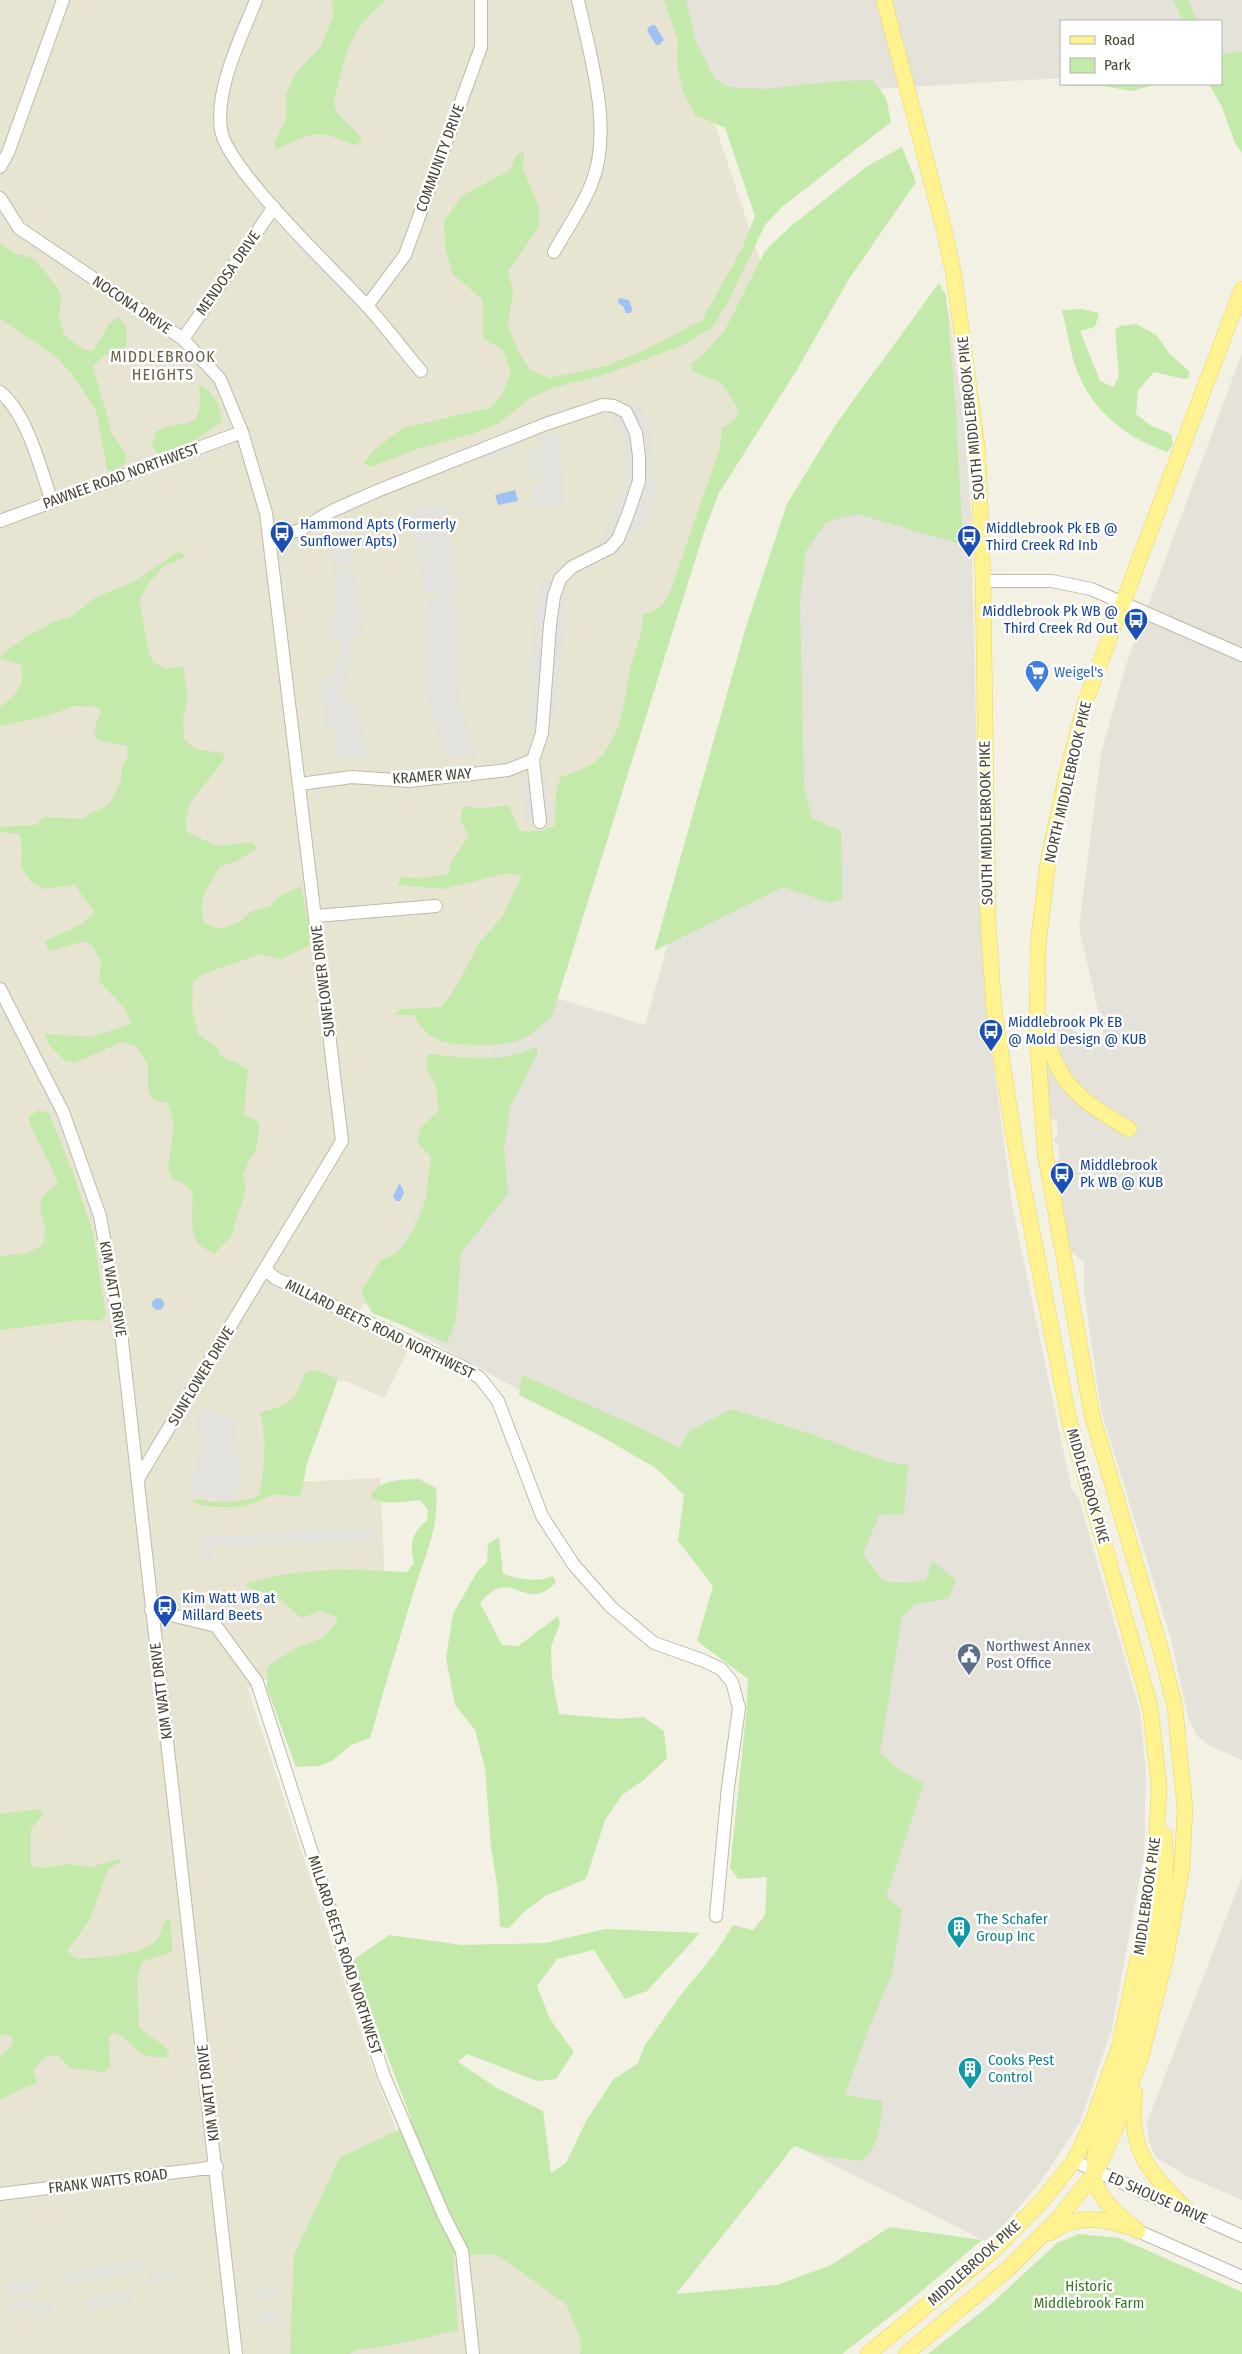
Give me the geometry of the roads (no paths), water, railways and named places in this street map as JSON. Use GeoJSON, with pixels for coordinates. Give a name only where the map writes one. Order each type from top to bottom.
{"type":"FeatureCollection","features":[{"type":"Feature","properties":{"kind":"main road","name":"SOUTH MIDDLEBROOK PIKE"},"geometry":{"type":"LineString","coordinates":[[884,0],[944,229],[961,314],[978,453],[983,582],[988,921],[994,1009],[1015,1144]]}},
{"type":"Feature","properties":{"kind":"main road","name":"NORTH MIDDLEBROOK PIKE"},"geometry":{"type":"LineString","coordinates":[[1045,1152],[1036,1037],[1038,945],[1048,861],[1067,773],[1086,700],[1242,289]]}},
{"type":"Feature","properties":{"kind":"main road"},"geometry":{"type":"LineString","coordinates":[[1038,991],[1048,1044],[1059,1070],[1076,1094],[1129,1129]]}},
{"type":"Feature","properties":{"kind":"main road","name":"MIDDLEBROOK PIKE"},"geometry":{"type":"LineString","coordinates":[[868,2354],[993,2251],[1041,2202],[1074,2161],[1092,2122],[1119,2046],[1141,1945],[1156,1854],[1159,1785],[1151,1712],[1069,1420],[1015,1144]]}},
{"type":"Feature","properties":{"kind":"main road","name":"MIDDLEBROOK PIKE"},"geometry":{"type":"LineString","coordinates":[[906,2354],[1009,2268],[1059,2218],[1096,2170],[1114,2132],[1139,2062],[1167,1952],[1182,1867],[1185,1809],[1175,1708],[1160,1647],[1092,1415],[1045,1152]]}},
{"type":"Feature","properties":{"kind":"main road"},"geometry":{"type":"LineString","coordinates":[[1138,2231],[1113,2211],[1096,2183],[1094,2154],[1101,2129],[1132,2046],[1160,1914],[1167,1856],[1159,1785]]}},
{"type":"Feature","properties":{"kind":"main road"},"geometry":{"type":"LineString","coordinates":[[1139,2062],[1132,2117],[1136,2141],[1145,2161],[1157,2180],[1188,2212]]}},
{"type":"Feature","properties":{"kind":"main road"},"geometry":{"type":"LineString","coordinates":[[1009,2268],[1057,2228],[1087,2218],[1113,2221],[1138,2231]]}},
{"type":"Feature","properties":{"kind":"street"},"geometry":{"type":"LineString","coordinates":[[0,167],[8,153],[63,0]]}},
{"type":"Feature","properties":{"kind":"street"},"geometry":{"type":"LineString","coordinates":[[256,0],[221,94],[220,116],[224,143],[247,177],[368,306],[420,371]]}},
{"type":"Feature","properties":{"kind":"street","name":"COMMUNITY DRIVE"},"geometry":{"type":"LineString","coordinates":[[368,306],[405,254],[481,47],[481,0]]}},
{"type":"Feature","properties":{"kind":"street"},"geometry":{"type":"LineString","coordinates":[[554,252],[592,184],[602,144],[602,122],[578,0]]}},
{"type":"Feature","properties":{"kind":"street","name":"NOCONA DRIVE"},"geometry":{"type":"LineString","coordinates":[[0,198],[19,228],[183,339],[220,379],[242,432]]}},
{"type":"Feature","properties":{"kind":"street","name":"MENDOSA DRIVE"},"geometry":{"type":"LineString","coordinates":[[183,339],[274,207]]}},
{"type":"Feature","properties":{"kind":"street"},"geometry":{"type":"LineString","coordinates":[[0,392],[10,400],[23,422],[52,502]]}},
{"type":"Feature","properties":{"kind":"street"},"geometry":{"type":"LineString","coordinates":[[270,538],[300,530],[332,511],[377,491],[546,424],[603,405],[614,406],[626,412],[636,433],[638,481],[618,539],[610,548],[572,567],[560,579],[554,596],[542,733],[533,760],[540,822]]}},
{"type":"Feature","properties":{"kind":"street","name":"PAWNEE ROAD NORTHWEST"},"geometry":{"type":"LineString","coordinates":[[0,521],[242,432]]}},
{"type":"Feature","properties":{"kind":"street","name":"SUNFLOWER DRIVE"},"geometry":{"type":"LineString","coordinates":[[138,1479],[342,1141],[270,538],[266,513],[242,432]]}},
{"type":"Feature","properties":{"kind":"street"},"geometry":{"type":"LineString","coordinates":[[983,582],[1030,580],[1069,583],[1123,601],[1242,655]]}},
{"type":"Feature","properties":{"kind":"street","name":"KRAMER WAY"},"geometry":{"type":"LineString","coordinates":[[300,784],[352,777],[418,780],[508,770],[533,760]]}},
{"type":"Feature","properties":{"kind":"street"},"geometry":{"type":"LineString","coordinates":[[316,916],[436,906]]}},
{"type":"Feature","properties":{"kind":"street","name":"KIM WATT DRIVE"},"geometry":{"type":"LineString","coordinates":[[0,990],[62,1112],[100,1216],[121,1332],[151,1610],[217,2167],[236,2354]]}},
{"type":"Feature","properties":{"kind":"street","name":"MILLARD BEETS ROAD NORTHWEST"},"geometry":{"type":"LineString","coordinates":[[265,1269],[275,1278],[463,1367],[480,1378],[498,1401],[542,1516],[574,1565],[611,1608],[654,1643],[721,1669],[732,1682],[738,1708],[728,1786],[716,1916]]}},
{"type":"Feature","properties":{"kind":"street","name":"MILLARD BEETS ROAD NORTHWEST"},"geometry":{"type":"LineString","coordinates":[[151,1610],[216,1626],[257,1682],[384,2076],[444,2216],[462,2251],[473,2354]]}},
{"type":"Feature","properties":{"kind":"street","name":"ED SHOUSE DRIVE"},"geometry":{"type":"LineString","coordinates":[[1074,2161],[1242,2236]]}},
{"type":"Feature","properties":{"kind":"street","name":"FRANK WATTS ROAD"},"geometry":{"type":"LineString","coordinates":[[0,2194],[217,2167]]}},
{"type":"Feature","properties":{"kind":"street"},"geometry":{"type":"LineString","coordinates":[[1138,2231],[1242,2277]]}},
{"type":"Feature","properties":{"kind":"water"},"geometry":{"type":"Polygon","coordinates":[[[655,25],[664,40],[659,45],[656,45],[647,30],[650,26],[655,25]]]}},
{"type":"Feature","properties":{"kind":"water"},"geometry":{"type":"Polygon","coordinates":[[[619,298],[629,300],[632,309],[631,313],[626,313],[623,306],[618,303],[619,298]]]}},
{"type":"Feature","properties":{"kind":"water"},"geometry":{"type":"Polygon","coordinates":[[[515,490],[518,501],[498,505],[495,495],[515,490]]]}},
{"type":"Feature","properties":{"kind":"water"},"geometry":{"type":"Polygon","coordinates":[[[399,1184],[404,1193],[400,1201],[396,1201],[393,1197],[399,1184]]]}},
{"type":"Feature","properties":{"kind":"water"},"geometry":{"type":"Polygon","coordinates":[[[156,1298],[160,1298],[164,1304],[160,1310],[156,1310],[152,1306],[152,1302],[156,1298]]]}},
{"type":"Feature","properties":{"kind":"place","name":"Hammond Apts (Formerly Sunflower Apts)"},"geometry":{"type":"Point","coordinates":[282,554]}},
{"type":"Feature","properties":{"kind":"place","name":"Middlebrook Pk EB @ Third Creek Rd Inb"},"geometry":{"type":"Point","coordinates":[969,558]}},
{"type":"Feature","properties":{"kind":"place","name":"Middlebrook Pk WB @ Third Creek Rd Out"},"geometry":{"type":"Point","coordinates":[1136,641]}},
{"type":"Feature","properties":{"kind":"place","name":"Weigel's"},"geometry":{"type":"Point","coordinates":[1037,693]}},
{"type":"Feature","properties":{"kind":"place","name":"Middlebrook Pk EB @ Mold Design @ KUB"},"geometry":{"type":"Point","coordinates":[991,1052]}},
{"type":"Feature","properties":{"kind":"place","name":"Middlebrook Pk WB @ KUB"},"geometry":{"type":"Point","coordinates":[1062,1195]}},
{"type":"Feature","properties":{"kind":"place","name":"Kim Watt WB at Millard Beets"},"geometry":{"type":"Point","coordinates":[165,1628]}},
{"type":"Feature","properties":{"kind":"place","name":"Northwest Annex Post Office"},"geometry":{"type":"Point","coordinates":[969,1676]}},
{"type":"Feature","properties":{"kind":"place","name":"The Schafer Group Inc"},"geometry":{"type":"Point","coordinates":[959,1949]}},
{"type":"Feature","properties":{"kind":"place","name":"Cooks Pest Control"},"geometry":{"type":"Point","coordinates":[970,2090]}},
{"type":"Feature","properties":{"kind":"district","name":"MIDDLEBROOK HEIGHTS"},"geometry":{"type":"Point","coordinates":[163,365]}},
{"type":"Feature","properties":{"kind":"park label","name":"Historic Middlebrook Farm"},"geometry":{"type":"Point","coordinates":[1089,2294]}}]}
